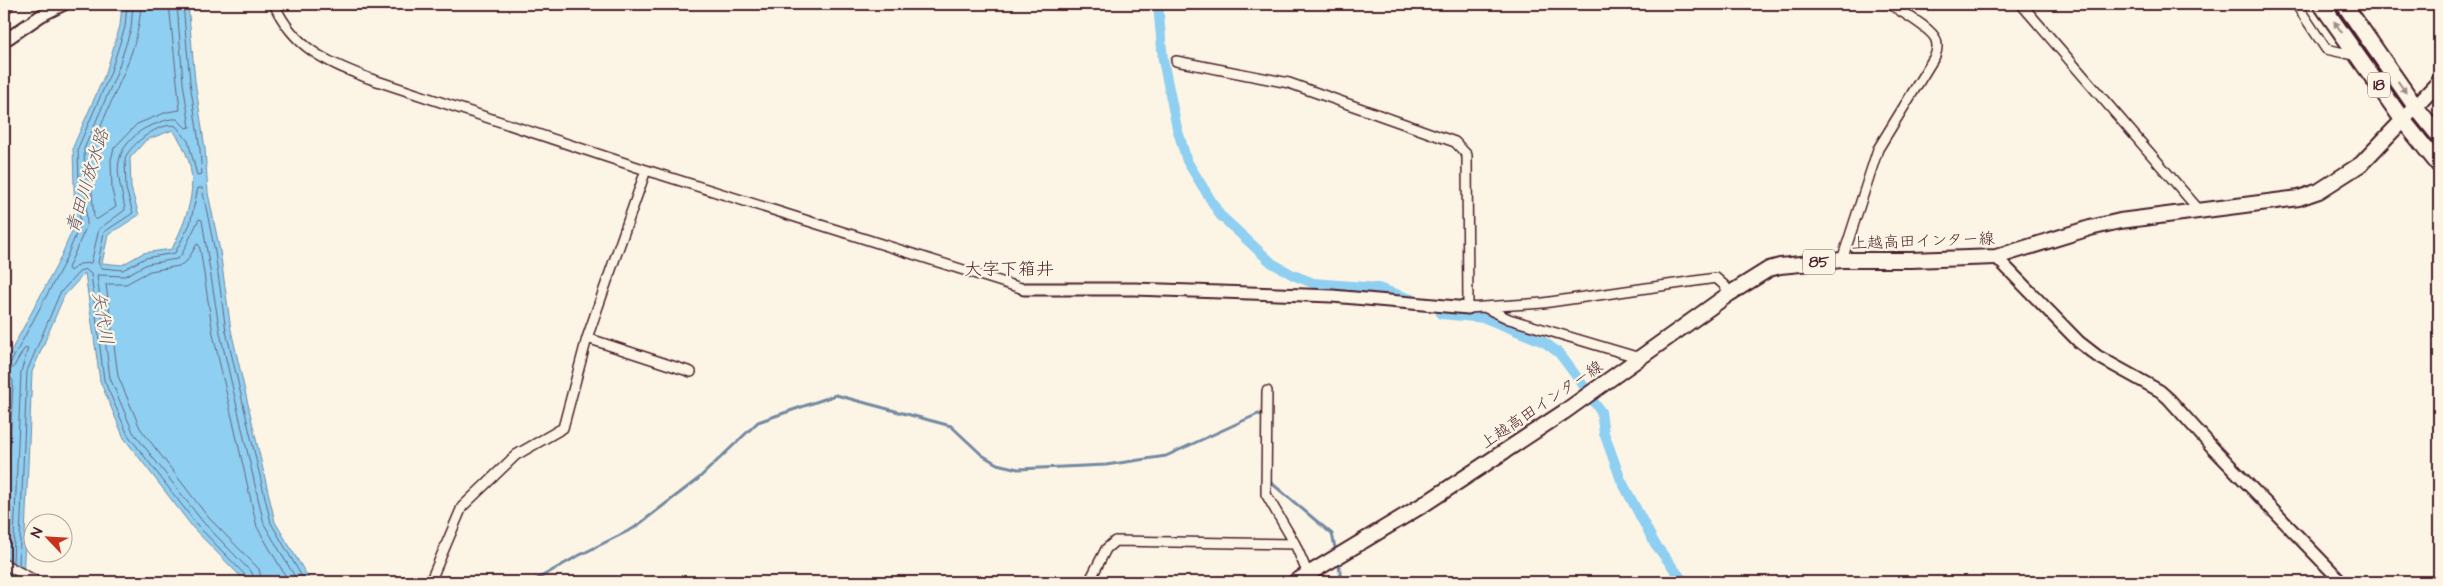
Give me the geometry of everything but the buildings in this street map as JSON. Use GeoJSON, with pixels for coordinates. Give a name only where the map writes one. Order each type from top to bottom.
{"type":"FeatureCollection","features":[{"type":"Feature","properties":{"kind":"highway","name":"18"},"geometry":{"type":"LineString","coordinates":[[2322,4],[2402,119],[2439,165]]}},
{"type":"Feature","properties":{"kind":"highway","name":"18"},"geometry":{"type":"LineString","coordinates":[[2344,4],[2415,106],[2439,136]]}},
{"type":"Feature","properties":{"kind":"main road","name":"上越高田インター線"},"geometry":{"type":"LineString","coordinates":[[1295,582],[1426,503],[1564,412],[1757,275],[1774,267],[1842,260],[1996,257],[2090,228],[2288,200],[2319,191],[2361,164],[2439,82]]}},
{"type":"Feature","properties":{"kind":"street"},"geometry":{"type":"LineString","coordinates":[[4,12],[9,4]]}},
{"type":"Feature","properties":{"kind":"street"},"geometry":{"type":"LineString","coordinates":[[4,41],[42,15],[64,4]]}},
{"type":"Feature","properties":{"kind":"street"},"geometry":{"type":"LineString","coordinates":[[274,4],[296,38],[317,56],[332,64],[646,170],[1024,288],[1134,289],[1332,296],[1468,308],[1542,303],[1716,278],[1725,286],[1729,294]]}},
{"type":"Feature","properties":{"kind":"street"},"geometry":{"type":"LineString","coordinates":[[1842,260],[1878,149],[1935,56],[1938,47],[1931,32],[1890,4]]}},
{"type":"Feature","properties":{"kind":"street"},"geometry":{"type":"LineString","coordinates":[[2021,4],[2200,211]]}},
{"type":"Feature","properties":{"kind":"street"},"geometry":{"type":"LineString","coordinates":[[2296,4],[2326,49],[2358,56]]}},
{"type":"Feature","properties":{"kind":"street"},"geometry":{"type":"LineString","coordinates":[[1176,62],[1289,83],[1455,142],[1468,155],[1468,308]]}},
{"type":"Feature","properties":{"kind":"street"},"geometry":{"type":"LineString","coordinates":[[421,582],[431,580],[462,507],[516,455],[563,428],[587,338],[646,170]]}},
{"type":"Feature","properties":{"kind":"street"},"geometry":{"type":"LineString","coordinates":[[1996,257],[2079,342],[2097,356],[2160,391],[2169,399],[2213,448],[2342,582]]}},
{"type":"Feature","properties":{"kind":"street"},"geometry":{"type":"LineString","coordinates":[[1483,307],[1508,319],[1640,358]]}},
{"type":"Feature","properties":{"kind":"street"},"geometry":{"type":"LineString","coordinates":[[587,338],[691,372]]}},
{"type":"Feature","properties":{"kind":"street"},"geometry":{"type":"LineString","coordinates":[[1267,391],[1266,494],[1294,544],[1308,574]]}},
{"type":"Feature","properties":{"kind":"street"},"geometry":{"type":"LineString","coordinates":[[1089,582],[1106,549],[1116,541],[1294,544]]}},
{"type":"Feature","properties":{"kind":"street"},"geometry":{"type":"LineString","coordinates":[[4,564],[38,582]]}},
{"type":"Feature","properties":{"kind":"water"},"geometry":{"type":"Polygon","coordinates":[[[122,4],[188,4],[195,81],[205,149],[208,193],[220,251],[231,330],[275,522],[311,582],[246,582],[194,529],[124,438],[100,381],[85,273],[64,296],[32,372],[26,514],[22,514],[23,582],[4,582],[5,362],[59,261],[75,224],[73,147],[106,72],[120,26],[122,4]],[[173,130],[146,140],[130,158],[131,188],[139,215],[108,235],[102,263],[122,265],[143,253],[172,249],[185,218],[192,189],[188,160],[173,130]]]}},
{"type":"Feature","properties":{"kind":"waterway"},"geometry":{"type":"LineString","coordinates":[[1158,4],[1163,60],[1177,128],[1187,161],[1220,215],[1272,263],[1293,275],[1313,283],[1378,288],[1414,300]]}},
{"type":"Feature","properties":{"kind":"waterway"},"geometry":{"type":"LineString","coordinates":[[1441,314],[1485,318],[1544,342],[1559,353],[1583,385]]}},
{"type":"Feature","properties":{"kind":"waterway"},"geometry":{"type":"LineString","coordinates":[[532,582],[576,557],[634,528],[698,479],[758,422],[836,395],[951,426],[982,455],[997,464],[1018,469],[1106,465],[1166,456],[1258,414],[1266,416]]}},
{"type":"Feature","properties":{"kind":"waterway"},"geometry":{"type":"LineString","coordinates":[[1592,399],[1601,412],[1604,433],[1621,480],[1655,544],[1684,582]]}},
{"type":"Feature","properties":{"kind":"waterway"},"geometry":{"type":"LineString","coordinates":[[1269,481],[1332,534],[1336,552]]}},
{"type":"Feature","properties":{"kind":"waterway"},"geometry":{"type":"LineString","coordinates":[[1338,561],[1342,582]]}},
{"type":"Feature","properties":{"kind":"district","name":"大字下箱井"},"geometry":{"type":"Point","coordinates":[1009,269]}},
{"type":"Feature","properties":{"kind":"water label","name":"青田川放水路"},"geometry":{"type":"Point","coordinates":[87,181]}},
{"type":"Feature","properties":{"kind":"water label","name":"矢代川"},"geometry":{"type":"Point","coordinates":[103,318]}}]}
